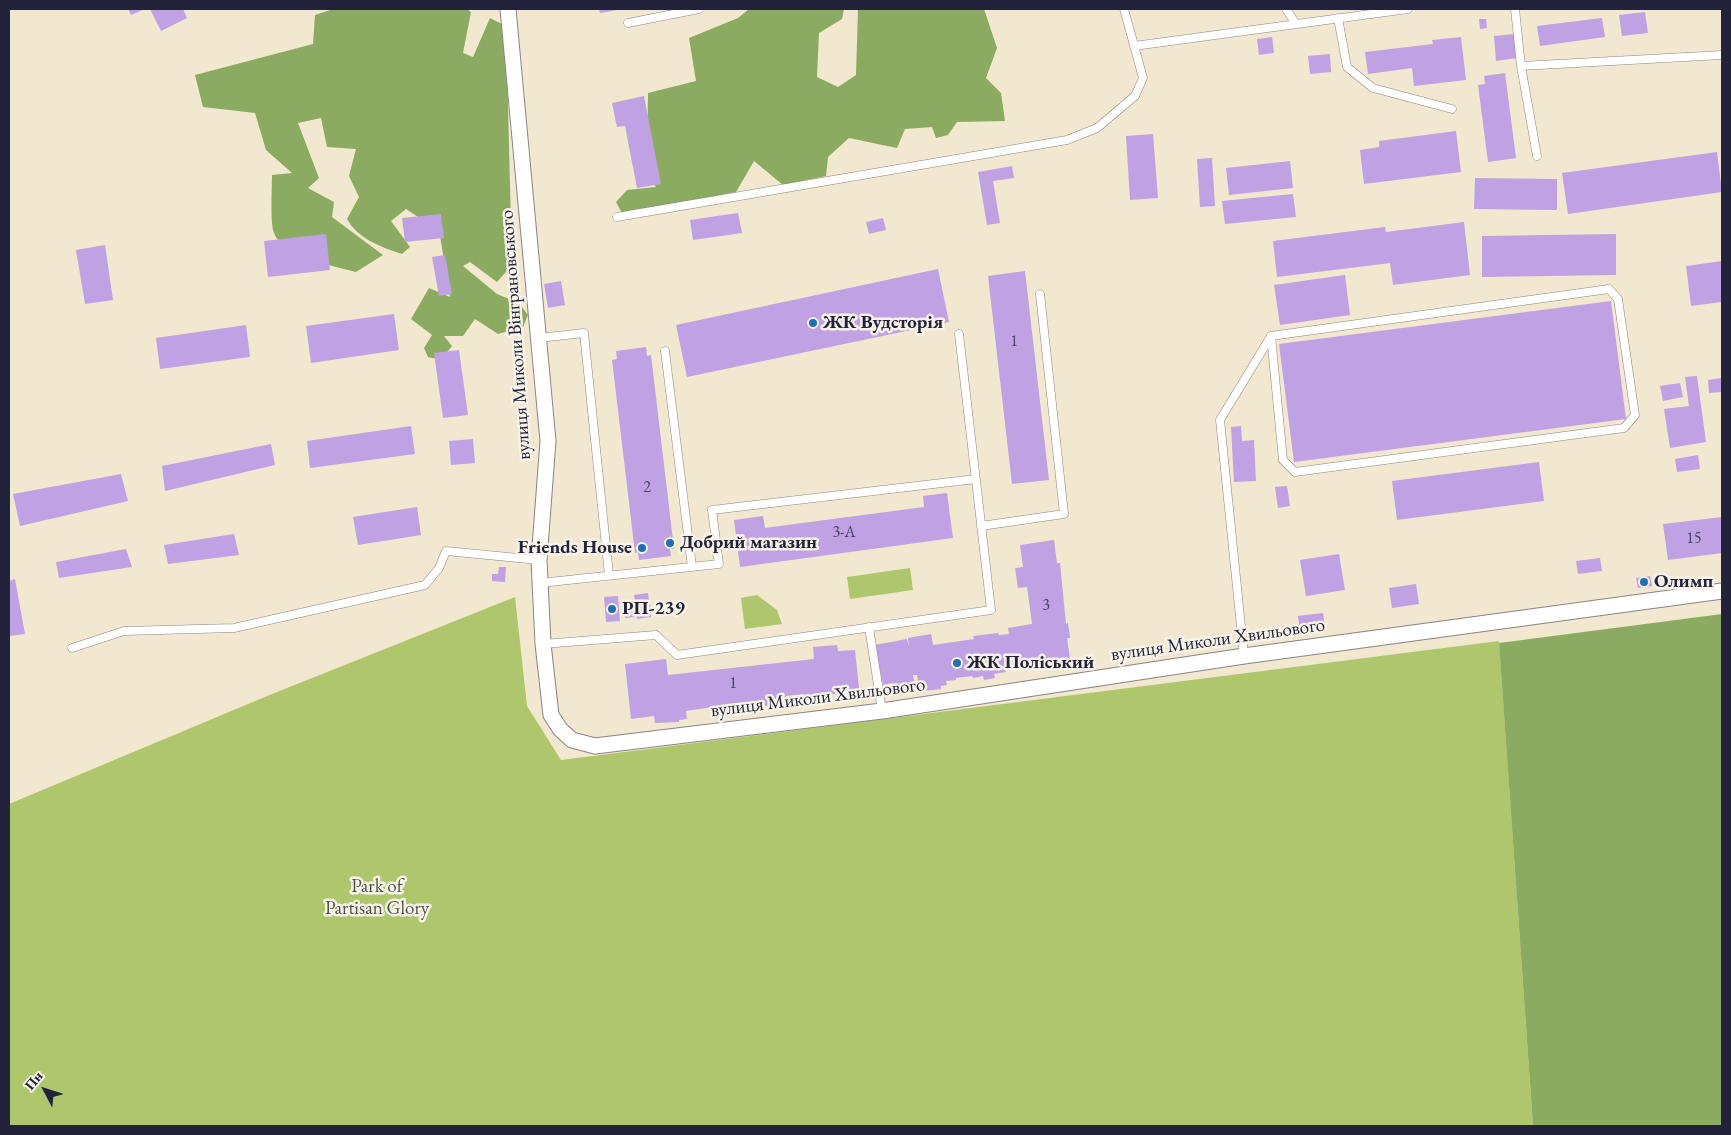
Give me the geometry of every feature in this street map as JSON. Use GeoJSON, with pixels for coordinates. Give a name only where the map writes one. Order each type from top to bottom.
{"type":"FeatureCollection","features":[{"type":"Feature","properties":{"kind":"street","name":"вулиця Миколи Вінграновського"},"geometry":{"type":"LineString","coordinates":[[508,9],[548,441],[539,560],[543,644],[551,715],[560,729],[572,740]]}},
{"type":"Feature","properties":{"kind":"street","name":"вулиця Миколи Хвильового"},"geometry":{"type":"LineString","coordinates":[[572,740],[595,746],[882,711],[1244,656],[1722,591]]}},
{"type":"Feature","properties":{"kind":"lane"},"geometry":{"type":"LineString","coordinates":[[628,23],[699,9]]}},
{"type":"Feature","properties":{"kind":"lane"},"geometry":{"type":"LineString","coordinates":[[617,217],[1067,140],[1097,128],[1135,96],[1143,78],[1124,9]]}},
{"type":"Feature","properties":{"kind":"lane"},"geometry":{"type":"LineString","coordinates":[[1286,9],[1296,24]]}},
{"type":"Feature","properties":{"kind":"lane"},"geometry":{"type":"LineString","coordinates":[[1134,46],[1408,9]]}},
{"type":"Feature","properties":{"kind":"lane"},"geometry":{"type":"LineString","coordinates":[[1515,9],[1521,66],[1537,156]]}},
{"type":"Feature","properties":{"kind":"lane"},"geometry":{"type":"LineString","coordinates":[[1338,18],[1347,67],[1372,88],[1452,109]]}},
{"type":"Feature","properties":{"kind":"lane"},"geometry":{"type":"LineString","coordinates":[[1521,66],[1722,55]]}},
{"type":"Feature","properties":{"kind":"lane"},"geometry":{"type":"LineString","coordinates":[[1609,289],[1618,299],[1635,414],[1624,428],[1295,472],[1283,460],[1270,336],[1609,289]]}},
{"type":"Feature","properties":{"kind":"lane"},"geometry":{"type":"LineString","coordinates":[[981,526],[1064,514],[1040,294]]}},
{"type":"Feature","properties":{"kind":"lane"},"geometry":{"type":"LineString","coordinates":[[539,338],[584,333],[609,575]]}},
{"type":"Feature","properties":{"kind":"lane"},"geometry":{"type":"LineString","coordinates":[[543,644],[656,634],[678,655],[991,610],[958,334]]}},
{"type":"Feature","properties":{"kind":"lane"},"geometry":{"type":"LineString","coordinates":[[1244,656],[1220,420],[1270,336]]}},
{"type":"Feature","properties":{"kind":"lane"},"geometry":{"type":"LineString","coordinates":[[665,352],[692,567]]}},
{"type":"Feature","properties":{"kind":"lane"},"geometry":{"type":"LineString","coordinates":[[540,583],[719,564],[712,510],[976,479]]}},
{"type":"Feature","properties":{"kind":"lane"},"geometry":{"type":"LineString","coordinates":[[72,648],[124,631],[234,628],[425,585],[439,568],[446,551],[539,560]]}},
{"type":"Feature","properties":{"kind":"lane"},"geometry":{"type":"LineString","coordinates":[[868,627],[882,711]]}},
{"type":"Feature","properties":{"kind":"green space"},"geometry":{"type":"Polygon","coordinates":[[[333,9],[467,9],[471,12],[463,53],[473,57],[490,18],[506,26],[512,265],[497,282],[470,262],[463,266],[497,294],[519,303],[528,315],[523,327],[498,334],[475,319],[463,336],[444,336],[452,346],[441,360],[428,357],[424,348],[432,335],[411,319],[429,288],[450,297],[437,217],[421,219],[406,209],[391,221],[410,247],[402,254],[378,245],[357,232],[347,219],[359,197],[349,176],[356,149],[327,147],[321,118],[298,123],[319,178],[308,188],[334,202],[332,217],[383,255],[356,272],[298,254],[279,241],[274,233],[272,175],[292,173],[266,150],[255,113],[203,107],[195,75],[313,44],[315,15],[333,9]]]}},
{"type":"Feature","properties":{"kind":"green space"},"geometry":{"type":"Polygon","coordinates":[[[749,9],[844,9],[842,19],[819,33],[817,77],[838,87],[856,75],[858,9],[984,9],[997,48],[986,78],[1001,93],[1005,121],[957,122],[948,135],[936,138],[932,127],[905,129],[897,148],[849,138],[828,157],[826,176],[783,185],[754,161],[736,192],[623,215],[616,202],[627,190],[656,187],[647,173],[648,93],[696,81],[689,38],[738,18],[749,9]]]}},
{"type":"Feature","properties":{"kind":"green space"},"geometry":{"type":"Polygon","coordinates":[[[910,568],[913,590],[850,599],[847,577],[910,568]]]}},
{"type":"Feature","properties":{"kind":"green space"},"geometry":{"type":"Polygon","coordinates":[[[757,595],[777,610],[782,624],[745,629],[741,598],[757,595]]]}},
{"type":"Feature","properties":{"kind":"green space","name":"Park of Partisan Glory"},"geometry":{"type":"Polygon","coordinates":[[[515,597],[527,706],[561,760],[1499,641],[1533,1126],[9,1126],[9,804],[272,694],[515,597]]]}},
{"type":"Feature","properties":{"kind":"green space"},"geometry":{"type":"Polygon","coordinates":[[[1722,614],[1722,1126],[1533,1126],[1499,643],[1722,614]]]}},
{"type":"Feature","properties":{"kind":"building"},"geometry":{"type":"Polygon","coordinates":[[[128,9],[145,9],[131,15],[128,9]]]}},
{"type":"Feature","properties":{"kind":"building"},"geometry":{"type":"Polygon","coordinates":[[[150,9],[183,9],[187,18],[161,31],[150,9]]]}},
{"type":"Feature","properties":{"kind":"building"},"geometry":{"type":"Polygon","coordinates":[[[599,9],[617,9],[617,10],[600,13],[599,9]]]}},
{"type":"Feature","properties":{"kind":"building"},"geometry":{"type":"Polygon","coordinates":[[[1645,12],[1648,33],[1622,36],[1619,15],[1645,12]]]}},
{"type":"Feature","properties":{"kind":"building"},"geometry":{"type":"Polygon","coordinates":[[[1602,18],[1605,37],[1540,46],[1537,26],[1602,18]]]}},
{"type":"Feature","properties":{"kind":"building"},"geometry":{"type":"Polygon","coordinates":[[[1479,19],[1486,19],[1487,28],[1480,29],[1479,19]]]}},
{"type":"Feature","properties":{"kind":"building"},"geometry":{"type":"Polygon","coordinates":[[[1514,34],[1517,58],[1496,61],[1494,36],[1514,34]]]}},
{"type":"Feature","properties":{"kind":"building"},"geometry":{"type":"Polygon","coordinates":[[[1272,37],[1274,53],[1259,55],[1257,39],[1272,37]]]}},
{"type":"Feature","properties":{"kind":"building"},"geometry":{"type":"Polygon","coordinates":[[[1461,37],[1466,80],[1414,86],[1412,68],[1368,74],[1365,52],[1433,44],[1432,40],[1461,37]]]}},
{"type":"Feature","properties":{"kind":"building"},"geometry":{"type":"Polygon","coordinates":[[[1330,54],[1331,72],[1310,74],[1308,56],[1330,54]]]}},
{"type":"Feature","properties":{"kind":"building"},"geometry":{"type":"Polygon","coordinates":[[[1505,73],[1516,158],[1488,162],[1478,85],[1485,84],[1484,76],[1505,73]]]}},
{"type":"Feature","properties":{"kind":"building"},"geometry":{"type":"Polygon","coordinates":[[[644,96],[661,184],[637,188],[625,126],[617,127],[612,103],[644,96]]]}},
{"type":"Feature","properties":{"kind":"building"},"geometry":{"type":"Polygon","coordinates":[[[1456,131],[1461,172],[1364,184],[1360,150],[1379,147],[1379,141],[1456,131]]]}},
{"type":"Feature","properties":{"kind":"building"},"geometry":{"type":"Polygon","coordinates":[[[1153,134],[1158,198],[1130,200],[1126,136],[1153,134]]]}},
{"type":"Feature","properties":{"kind":"building"},"geometry":{"type":"Polygon","coordinates":[[[1717,152],[1722,192],[1568,214],[1562,173],[1717,152]]]}},
{"type":"Feature","properties":{"kind":"building"},"geometry":{"type":"Polygon","coordinates":[[[1212,158],[1215,206],[1200,207],[1197,159],[1212,158]]]}},
{"type":"Feature","properties":{"kind":"building"},"geometry":{"type":"Polygon","coordinates":[[[1290,161],[1293,188],[1229,195],[1226,168],[1290,161]]]}},
{"type":"Feature","properties":{"kind":"building"},"geometry":{"type":"Polygon","coordinates":[[[1012,166],[1014,178],[993,181],[1000,223],[987,225],[978,172],[1012,166]]]}},
{"type":"Feature","properties":{"kind":"building"},"geometry":{"type":"Polygon","coordinates":[[[1475,178],[1557,179],[1557,210],[1474,209],[1475,178]]]}},
{"type":"Feature","properties":{"kind":"building"},"geometry":{"type":"Polygon","coordinates":[[[1293,194],[1296,217],[1225,224],[1222,201],[1293,194]]]}},
{"type":"Feature","properties":{"kind":"building"},"geometry":{"type":"Polygon","coordinates":[[[738,213],[742,233],[693,240],[690,220],[738,213]]]}},
{"type":"Feature","properties":{"kind":"building"},"geometry":{"type":"Polygon","coordinates":[[[441,214],[444,238],[405,242],[402,218],[441,214]]]}},
{"type":"Feature","properties":{"kind":"building"},"geometry":{"type":"Polygon","coordinates":[[[883,218],[886,230],[869,234],[866,222],[883,218]]]}},
{"type":"Feature","properties":{"kind":"building"},"geometry":{"type":"Polygon","coordinates":[[[1464,222],[1470,275],[1393,285],[1390,263],[1277,277],[1273,241],[1385,227],[1386,232],[1464,222]]]}},
{"type":"Feature","properties":{"kind":"building"},"geometry":{"type":"Polygon","coordinates":[[[326,234],[330,270],[268,277],[264,241],[326,234]]]}},
{"type":"Feature","properties":{"kind":"building"},"geometry":{"type":"Polygon","coordinates":[[[1616,234],[1616,275],[1482,277],[1482,236],[1616,234]]]}},
{"type":"Feature","properties":{"kind":"building"},"geometry":{"type":"Polygon","coordinates":[[[105,245],[113,300],[85,304],[76,250],[105,245]]]}},
{"type":"Feature","properties":{"kind":"building"},"geometry":{"type":"Polygon","coordinates":[[[445,255],[452,294],[439,296],[432,257],[445,255]]]}},
{"type":"Feature","properties":{"kind":"building"},"geometry":{"type":"Polygon","coordinates":[[[1722,261],[1722,302],[1691,306],[1686,266],[1722,261]]]}},
{"type":"Feature","properties":{"kind":"building","name":"ЖК Вудсторія"},"geometry":{"type":"Polygon","coordinates":[[[938,269],[949,322],[687,377],[676,325],[938,269]]]}},
{"type":"Feature","properties":{"kind":"building"},"geometry":{"type":"Polygon","coordinates":[[[1025,271],[1049,480],[1012,484],[988,276],[1025,271]]]}},
{"type":"Feature","properties":{"kind":"building"},"geometry":{"type":"Polygon","coordinates":[[[1345,275],[1350,315],[1280,325],[1274,285],[1345,275]]]}},
{"type":"Feature","properties":{"kind":"building"},"geometry":{"type":"Polygon","coordinates":[[[561,281],[565,305],[548,308],[544,284],[561,281]]]}},
{"type":"Feature","properties":{"kind":"building"},"geometry":{"type":"Polygon","coordinates":[[[1611,301],[1626,419],[1294,462],[1279,344],[1611,301]]]}},
{"type":"Feature","properties":{"kind":"building"},"geometry":{"type":"Polygon","coordinates":[[[394,314],[399,350],[311,363],[306,326],[394,314]]]}},
{"type":"Feature","properties":{"kind":"building"},"geometry":{"type":"Polygon","coordinates":[[[246,325],[250,357],[160,369],[156,338],[246,325]]]}},
{"type":"Feature","properties":{"kind":"building"},"geometry":{"type":"Polygon","coordinates":[[[646,347],[647,356],[651,355],[674,549],[670,549],[671,556],[639,560],[638,552],[635,553],[612,360],[617,359],[616,351],[646,347]]]}},
{"type":"Feature","properties":{"kind":"building"},"geometry":{"type":"Polygon","coordinates":[[[459,350],[468,415],[443,418],[434,353],[459,350]]]}},
{"type":"Feature","properties":{"kind":"building"},"geometry":{"type":"Polygon","coordinates":[[[1697,376],[1706,442],[1670,448],[1664,409],[1689,406],[1685,377],[1697,376]]]}},
{"type":"Feature","properties":{"kind":"building"},"geometry":{"type":"Polygon","coordinates":[[[1722,378],[1722,392],[1709,393],[1708,380],[1722,378]]]}},
{"type":"Feature","properties":{"kind":"building"},"geometry":{"type":"Polygon","coordinates":[[[1680,383],[1683,397],[1663,401],[1660,386],[1680,383]]]}},
{"type":"Feature","properties":{"kind":"building"},"geometry":{"type":"Polygon","coordinates":[[[411,426],[415,454],[310,468],[307,441],[411,426]]]}},
{"type":"Feature","properties":{"kind":"building"},"geometry":{"type":"Polygon","coordinates":[[[1241,426],[1242,441],[1254,440],[1256,481],[1234,482],[1231,427],[1241,426]]]}},
{"type":"Feature","properties":{"kind":"building"},"geometry":{"type":"Polygon","coordinates":[[[473,439],[475,463],[451,465],[449,441],[473,439]]]}},
{"type":"Feature","properties":{"kind":"building"},"geometry":{"type":"Polygon","coordinates":[[[271,444],[275,465],[165,491],[162,466],[271,444]]]}},
{"type":"Feature","properties":{"kind":"building"},"geometry":{"type":"Polygon","coordinates":[[[1698,455],[1700,469],[1677,472],[1675,459],[1698,455]]]}},
{"type":"Feature","properties":{"kind":"building"},"geometry":{"type":"Polygon","coordinates":[[[1539,462],[1544,501],[1397,520],[1392,481],[1539,462]]]}},
{"type":"Feature","properties":{"kind":"building"},"geometry":{"type":"Polygon","coordinates":[[[121,474],[128,501],[20,526],[13,494],[121,474]]]}},
{"type":"Feature","properties":{"kind":"building"},"geometry":{"type":"Polygon","coordinates":[[[1287,486],[1290,506],[1278,508],[1275,487],[1287,486]]]}},
{"type":"Feature","properties":{"kind":"building"},"geometry":{"type":"Polygon","coordinates":[[[947,493],[953,538],[740,567],[734,520],[763,516],[765,528],[924,507],[923,496],[947,493]]]}},
{"type":"Feature","properties":{"kind":"building"},"geometry":{"type":"Polygon","coordinates":[[[417,507],[421,535],[358,545],[353,517],[417,507]]]}},
{"type":"Feature","properties":{"kind":"building"},"geometry":{"type":"Polygon","coordinates":[[[1722,517],[1722,553],[1668,560],[1663,524],[1722,517]]]}},
{"type":"Feature","properties":{"kind":"building"},"geometry":{"type":"Polygon","coordinates":[[[234,534],[239,555],[168,564],[164,545],[234,534]]]}},
{"type":"Feature","properties":{"kind":"building"},"geometry":{"type":"Polygon","coordinates":[[[1054,540],[1057,563],[1060,563],[1066,624],[1068,623],[1070,638],[1067,638],[1070,659],[1005,668],[1006,672],[994,674],[995,678],[984,680],[983,676],[956,678],[956,680],[946,681],[947,685],[941,686],[941,689],[923,691],[922,682],[918,682],[917,675],[913,675],[915,685],[904,687],[905,690],[893,692],[892,683],[883,685],[878,660],[875,660],[875,645],[907,639],[909,647],[908,638],[931,634],[933,645],[974,639],[973,636],[998,633],[999,635],[1009,634],[1008,628],[1032,624],[1027,587],[1018,588],[1015,568],[1023,567],[1020,545],[1054,540]]]}},
{"type":"Feature","properties":{"kind":"building"},"geometry":{"type":"Polygon","coordinates":[[[126,549],[132,567],[59,578],[56,562],[126,549]]]}},
{"type":"Feature","properties":{"kind":"building"},"geometry":{"type":"Polygon","coordinates":[[[1339,554],[1345,590],[1306,596],[1300,560],[1339,554]]]}},
{"type":"Feature","properties":{"kind":"building"},"geometry":{"type":"Polygon","coordinates":[[[1600,558],[1602,571],[1578,574],[1576,561],[1600,558]]]}},
{"type":"Feature","properties":{"kind":"building"},"geometry":{"type":"Polygon","coordinates":[[[499,567],[506,567],[505,582],[492,581],[492,574],[498,574],[499,567]]]}},
{"type":"Feature","properties":{"kind":"building","name":"Олимп"},"geometry":{"type":"Polygon","coordinates":[[[1650,576],[1652,586],[1638,588],[1636,578],[1650,576]]]}},
{"type":"Feature","properties":{"kind":"building"},"geometry":{"type":"Polygon","coordinates":[[[15,579],[25,634],[9,636],[9,581],[15,579]]]}},
{"type":"Feature","properties":{"kind":"building"},"geometry":{"type":"Polygon","coordinates":[[[1416,584],[1419,604],[1392,608],[1389,588],[1416,584]]]}},
{"type":"Feature","properties":{"kind":"building"},"geometry":{"type":"Polygon","coordinates":[[[648,593],[651,617],[637,619],[634,595],[648,593]]]}},
{"type":"Feature","properties":{"kind":"building","name":"РП-239"},"geometry":{"type":"Polygon","coordinates":[[[618,596],[620,621],[606,622],[604,597],[618,596]]]}},
{"type":"Feature","properties":{"kind":"building"},"geometry":{"type":"Polygon","coordinates":[[[633,603],[635,617],[625,618],[623,604],[633,603]]]}},
{"type":"Feature","properties":{"kind":"building"},"geometry":{"type":"Polygon","coordinates":[[[1323,613],[1325,627],[1300,630],[1298,616],[1323,613]]]}},
{"type":"Feature","properties":{"kind":"building"},"geometry":{"type":"Polygon","coordinates":[[[837,645],[838,651],[855,650],[859,688],[839,692],[839,688],[835,689],[835,694],[829,695],[829,698],[820,699],[820,696],[804,697],[804,694],[786,696],[786,699],[773,701],[774,704],[765,706],[764,702],[724,706],[724,711],[714,712],[713,707],[686,711],[687,719],[679,720],[679,722],[655,723],[654,716],[631,719],[625,664],[666,659],[668,675],[814,659],[813,647],[837,645]]]}},
{"type":"Feature","properties":{"kind":"place","name":"ЖК Вудсторія"},"geometry":{"type":"Point","coordinates":[813,323]}},
{"type":"Feature","properties":{"kind":"place","name":"Добрий магазин"},"geometry":{"type":"Point","coordinates":[670,543]}},
{"type":"Feature","properties":{"kind":"place","name":"Friends House"},"geometry":{"type":"Point","coordinates":[642,548]}},
{"type":"Feature","properties":{"kind":"place","name":"Олимп"},"geometry":{"type":"Point","coordinates":[1644,582]}},
{"type":"Feature","properties":{"kind":"place","name":"РП-239"},"geometry":{"type":"Point","coordinates":[612,609]}},
{"type":"Feature","properties":{"kind":"place","name":"ЖК Поліський"},"geometry":{"type":"Point","coordinates":[957,663]}}]}
